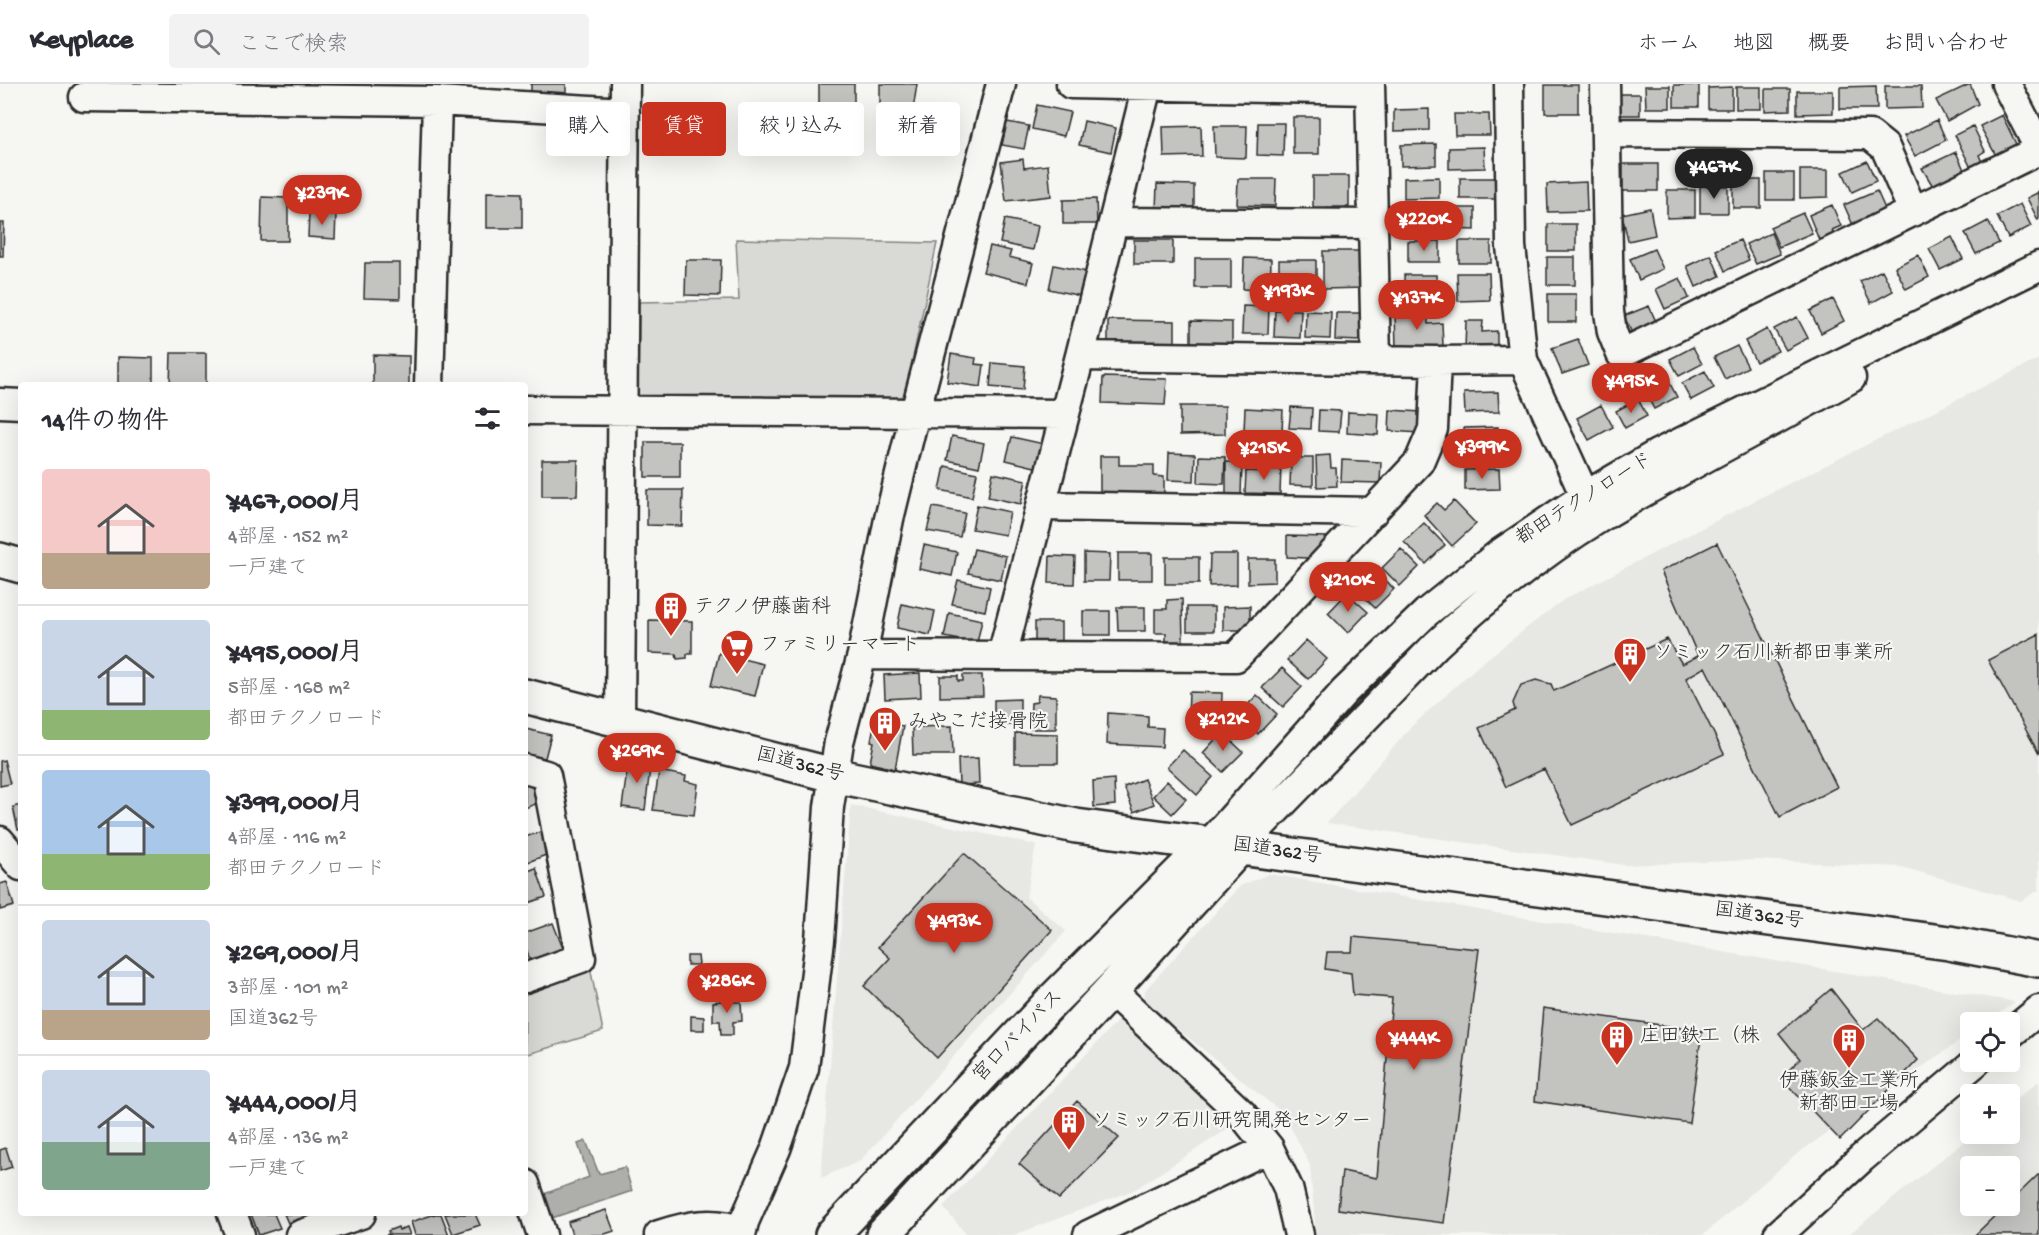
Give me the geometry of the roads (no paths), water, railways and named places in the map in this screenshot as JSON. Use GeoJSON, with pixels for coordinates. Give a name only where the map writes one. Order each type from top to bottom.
{"type":"FeatureCollection","features":[{"type":"Feature","properties":{"kind":"highway"},"geometry":{"type":"LineString","coordinates":[[0,560],[18,565]]}},
{"type":"Feature","properties":{"kind":"highway","name":"国道362号"},"geometry":{"type":"LineString","coordinates":[[528,697],[833,775],[1076,826],[1949,943],[2039,960]]}},
{"type":"Feature","properties":{"kind":"highway","name":"宮口バイパス"},"geometry":{"type":"LineString","coordinates":[[883,1235],[1111,990],[1225,845]]}},
{"type":"Feature","properties":{"kind":"highway","name":"宮口バイパス"},"geometry":{"type":"LineString","coordinates":[[832,1235],[1048,1005],[1225,845]]}},
{"type":"Feature","properties":{"kind":"street"},"geometry":{"type":"LineString","coordinates":[[625,84],[625,102]]}},
{"type":"Feature","properties":{"kind":"street"},"geometry":{"type":"LineString","coordinates":[[659,1235],[692,1225],[709,1224],[726,1225],[742,1233],[744,1222],[776,1149],[804,1068],[820,940],[833,775],[839,742],[862,655],[889,519],[915,413],[1001,84]]}},
{"type":"Feature","properties":{"kind":"street"},"geometry":{"type":"LineString","coordinates":[[1071,84],[1370,87],[1376,360]]}},
{"type":"Feature","properties":{"kind":"street"},"geometry":{"type":"LineString","coordinates":[[1509,84],[1511,246],[1523,360],[1585,496]]}},
{"type":"Feature","properties":{"kind":"street"},"geometry":{"type":"LineString","coordinates":[[1605,84],[1609,312],[1612,332],[1621,354],[2039,149],[2006,84]]}},
{"type":"Feature","properties":{"kind":"street"},"geometry":{"type":"LineString","coordinates":[[1002,656],[1147,86]]}},
{"type":"Feature","properties":{"kind":"street"},"geometry":{"type":"LineString","coordinates":[[84,97],[437,101],[546,107]]}},
{"type":"Feature","properties":{"kind":"street"},"geometry":{"type":"LineString","coordinates":[[429,382],[437,101]]}},
{"type":"Feature","properties":{"kind":"street"},"geometry":{"type":"LineString","coordinates":[[1606,133],[1870,135],[1885,147],[1913,211]]}},
{"type":"Feature","properties":{"kind":"street"},"geometry":{"type":"LineString","coordinates":[[620,721],[625,156]]}},
{"type":"Feature","properties":{"kind":"street"},"geometry":{"type":"LineString","coordinates":[[1114,222],[1373,224]]}},
{"type":"Feature","properties":{"kind":"street","name":"都田テクノロード"},"geometry":{"type":"LineString","coordinates":[[1225,845],[1344,692],[1427,612],[1499,554],[1585,496],[1657,454],[2039,266]]}},
{"type":"Feature","properties":{"kind":"street","name":"都田テクノロード"},"geometry":{"type":"LineString","coordinates":[[1225,845],[1458,623],[1567,540],[1600,518],[1885,360],[2039,286]]}},
{"type":"Feature","properties":{"kind":"street"},"geometry":{"type":"LineString","coordinates":[[1080,356],[1523,360]]}},
{"type":"Feature","properties":{"kind":"street"},"geometry":{"type":"LineString","coordinates":[[862,655],[1236,657],[1406,478],[1426,449],[1433,429],[1436,361]]}},
{"type":"Feature","properties":{"kind":"street"},"geometry":{"type":"LineString","coordinates":[[0,403],[18,404]]}},
{"type":"Feature","properties":{"kind":"street"},"geometry":{"type":"LineString","coordinates":[[528,410],[1064,414]]}},
{"type":"Feature","properties":{"kind":"street"},"geometry":{"type":"LineString","coordinates":[[1041,506],[1373,512]]}},
{"type":"Feature","properties":{"kind":"street"},"geometry":{"type":"LineString","coordinates":[[528,770],[546,775],[581,958],[528,977]]}},
{"type":"Feature","properties":{"kind":"street"},"geometry":{"type":"LineString","coordinates":[[1111,990],[1242,1114],[1269,1148],[1288,1188],[1299,1235]]}},
{"type":"Feature","properties":{"kind":"street"},"geometry":{"type":"LineString","coordinates":[[2020,1026],[2039,1010]]}},
{"type":"Feature","properties":{"kind":"street"},"geometry":{"type":"LineString","coordinates":[[1778,1235],[1862,1158],[1964,1072]]}},
{"type":"Feature","properties":{"kind":"street"},"geometry":{"type":"LineString","coordinates":[[1088,1235],[1269,1148]]}},
{"type":"Feature","properties":{"kind":"street"},"geometry":{"type":"LineString","coordinates":[[528,1193],[542,1235]]}},
{"type":"Feature","properties":{"kind":"street"},"geometry":{"type":"LineString","coordinates":[[233,1216],[240,1235]]}},
{"type":"Feature","properties":{"kind":"street"},"geometry":{"type":"LineString","coordinates":[[300,1235],[356,1216]]}},
{"type":"Feature","properties":{"kind":"place","name":"テクノ伊藤歯科"},"geometry":{"type":"Point","coordinates":[671,637]}},
{"type":"Feature","properties":{"kind":"place","name":"ファミリーマート"},"geometry":{"type":"Point","coordinates":[737,675]}},
{"type":"Feature","properties":{"kind":"place","name":"ソミック石川新都田事業所"},"geometry":{"type":"Point","coordinates":[1630,683]}},
{"type":"Feature","properties":{"kind":"place","name":"みやこだ接骨院"},"geometry":{"type":"Point","coordinates":[885,752]}},
{"type":"Feature","properties":{"kind":"place","name":"庄田鉄工（株"},"geometry":{"type":"Point","coordinates":[1617,1066]}},
{"type":"Feature","properties":{"kind":"place","name":"伊藤鈑金工業所 新都田工場"},"geometry":{"type":"Point","coordinates":[1849,1069]}},
{"type":"Feature","properties":{"kind":"place","name":"ソミック石川研究開発センター"},"geometry":{"type":"Point","coordinates":[1069,1151]}}]}
